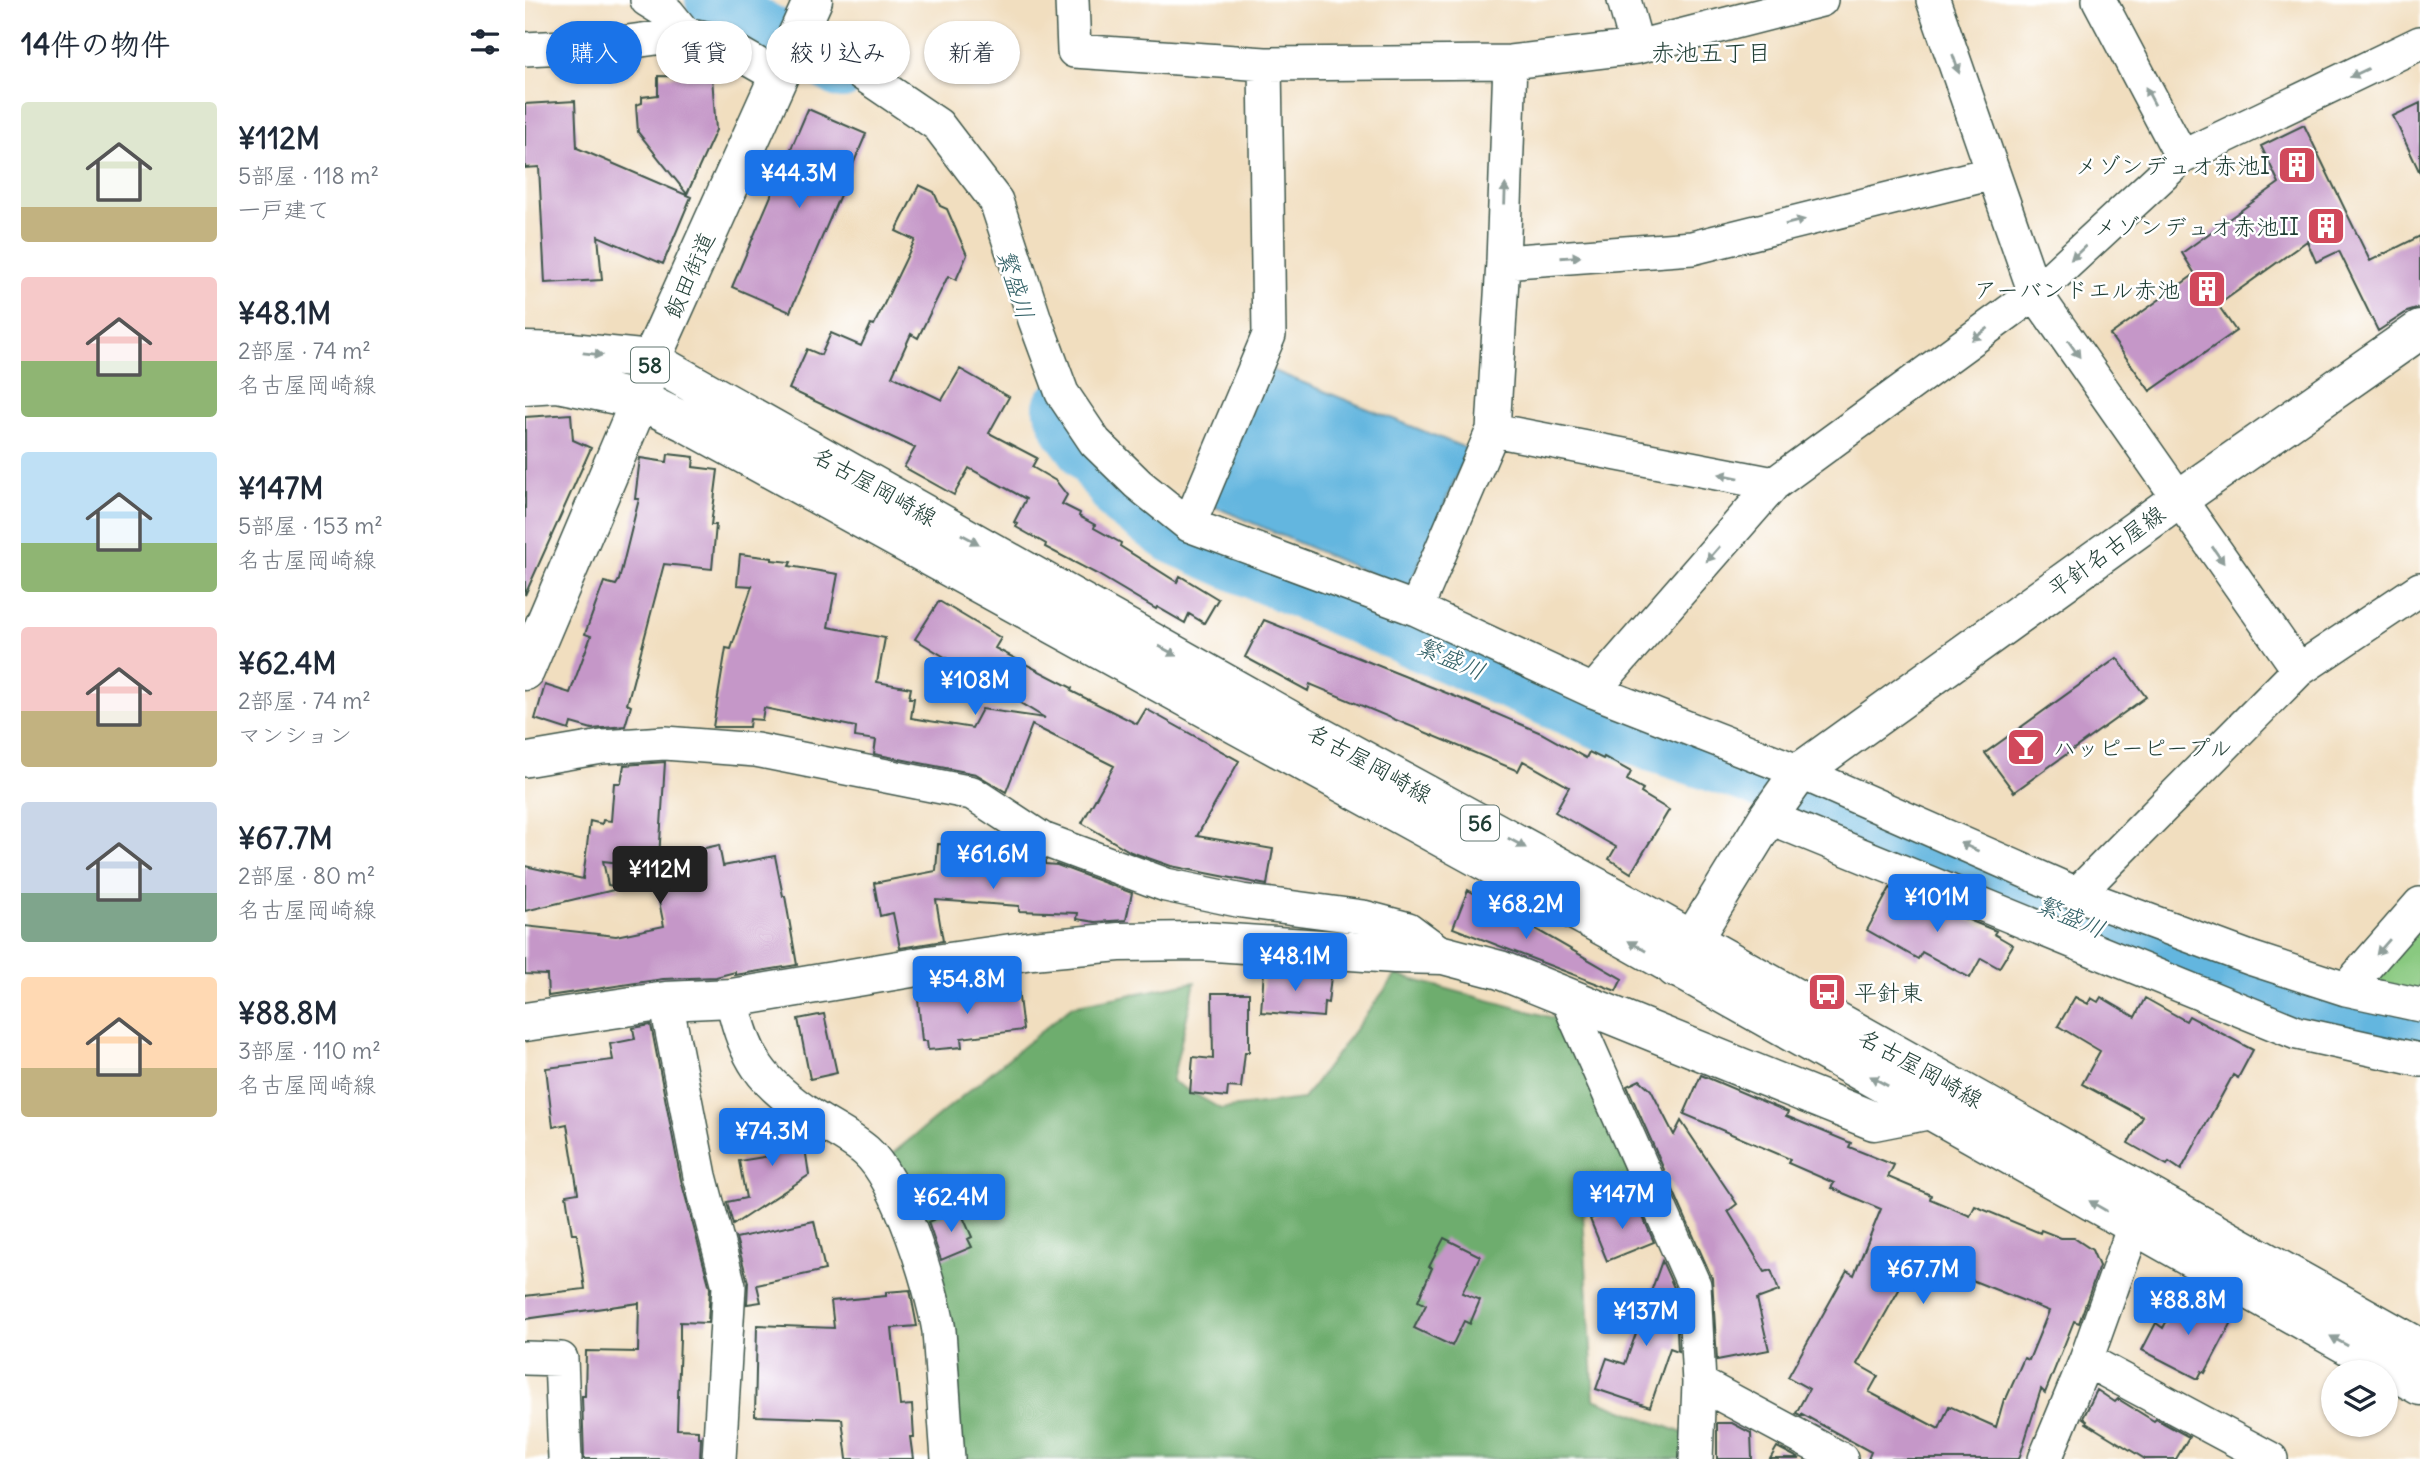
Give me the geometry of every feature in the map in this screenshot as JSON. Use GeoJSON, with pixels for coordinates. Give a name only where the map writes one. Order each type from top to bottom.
{"type":"FeatureCollection","features":[{"type":"Feature","properties":{"kind":"main road","name":"飯田街道"},"geometry":{"type":"LineString","coordinates":[[525,671],[532,632],[640,400],[652,360],[774,84]]}},
{"type":"Feature","properties":{"kind":"main road","name":"平針名古屋線"},"geometry":{"type":"LineString","coordinates":[[1798,775],[2179,499],[2420,330]]}},
{"type":"Feature","properties":{"kind":"main road","name":"名古屋岡崎線"},"geometry":{"type":"LineString","coordinates":[[525,351],[571,352],[652,360],[1311,732],[1684,954],[1930,1110],[2420,1386]]}},
{"type":"Feature","properties":{"kind":"main road","name":"名古屋岡崎線"},"geometry":{"type":"LineString","coordinates":[[525,385],[557,383],[640,400],[2420,1348]]}},
{"type":"Feature","properties":{"kind":"main road"},"geometry":{"type":"LineString","coordinates":[[1684,954],[1768,817],[1798,775]]}},
{"type":"Feature","properties":{"kind":"main road"},"geometry":{"type":"LineString","coordinates":[[525,1022],[666,1001],[732,998],[1032,950],[1119,942],[1200,941],[1443,955],[1500,970],[1874,1121],[1930,1110]]}},
{"type":"Feature","properties":{"kind":"street"},"geometry":{"type":"LineString","coordinates":[[647,0],[668,13],[674,21]]}},
{"type":"Feature","properties":{"kind":"street"},"geometry":{"type":"LineString","coordinates":[[1072,0],[1074,51],[1265,64],[1510,62],[1637,47],[1821,0]]}},
{"type":"Feature","properties":{"kind":"street"},"geometry":{"type":"LineString","coordinates":[[1624,0],[1637,47]]}},
{"type":"Feature","properties":{"kind":"street"},"geometry":{"type":"LineString","coordinates":[[1933,0],[2035,293],[2299,670]]}},
{"type":"Feature","properties":{"kind":"street"},"geometry":{"type":"LineString","coordinates":[[2099,0],[2182,157]]}},
{"type":"Feature","properties":{"kind":"street"},"geometry":{"type":"LineString","coordinates":[[525,49],[606,45],[656,38]]}},
{"type":"Feature","properties":{"kind":"street"},"geometry":{"type":"LineString","coordinates":[[1593,691],[1774,484],[2035,293],[2182,157],[2420,43]]}},
{"type":"Feature","properties":{"kind":"street"},"geometry":{"type":"LineString","coordinates":[[1416,610],[1493,430],[1503,262],[1510,62]]}},
{"type":"Feature","properties":{"kind":"street"},"geometry":{"type":"LineString","coordinates":[[1189,525],[1269,335],[1265,64]]}},
{"type":"Feature","properties":{"kind":"street"},"geometry":{"type":"LineString","coordinates":[[866,84],[938,125],[996,201],[1062,393],[1095,442],[1138,484],[1189,525],[1416,610],[1593,691],[2077,894],[2250,958],[2346,989],[2420,1005]]}},
{"type":"Feature","properties":{"kind":"street"},"geometry":{"type":"LineString","coordinates":[[1503,262],[1692,248],[1993,173]]}},
{"type":"Feature","properties":{"kind":"street"},"geometry":{"type":"LineString","coordinates":[[1493,430],[1774,484]]}},
{"type":"Feature","properties":{"kind":"street"},"geometry":{"type":"LineString","coordinates":[[2077,894],[2299,670],[2420,589]]}},
{"type":"Feature","properties":{"kind":"street"},"geometry":{"type":"LineString","coordinates":[[525,760],[602,747],[665,743],[756,750],[972,793],[1042,839],[1166,885],[1242,901],[1363,917],[1408,929],[1443,955]]}},
{"type":"Feature","properties":{"kind":"street"},"geometry":{"type":"LineString","coordinates":[[1768,817],[2297,1032],[2420,1060]]}},
{"type":"Feature","properties":{"kind":"street"},"geometry":{"type":"LineString","coordinates":[[2346,989],[2420,904]]}},
{"type":"Feature","properties":{"kind":"street"},"geometry":{"type":"LineString","coordinates":[[1566,996],[1694,1285],[1699,1383],[1696,1459]]}},
{"type":"Feature","properties":{"kind":"street"},"geometry":{"type":"LineString","coordinates":[[732,998],[738,1027],[750,1057],[773,1087],[867,1152],[884,1173],[902,1209],[936,1311],[947,1459]]}},
{"type":"Feature","properties":{"kind":"street"},"geometry":{"type":"LineString","coordinates":[[666,1001],[700,1176],[729,1286],[719,1459]]}},
{"type":"Feature","properties":{"kind":"street"},"geometry":{"type":"LineString","coordinates":[[2045,1459],[2134,1226]]}},
{"type":"Feature","properties":{"kind":"street"},"geometry":{"type":"LineString","coordinates":[[525,1358],[561,1359],[565,1459]]}},
{"type":"Feature","properties":{"kind":"street"},"geometry":{"type":"LineString","coordinates":[[2085,1360],[2271,1459]]}},
{"type":"Feature","properties":{"kind":"street"},"geometry":{"type":"LineString","coordinates":[[1699,1383],[1841,1459]]}},
{"type":"Feature","properties":{"kind":"green space"},"geometry":{"type":"Polygon","coordinates":[[[2420,911],[2420,1001],[2354,987],[2420,911]]]}},
{"type":"Feature","properties":{"kind":"green space"},"geometry":{"type":"Polygon","coordinates":[[[1396,975],[1576,1024],[1643,1166],[1583,1215],[1594,1399],[1688,1435],[1686,1459],[958,1459],[953,1322],[869,1173],[1072,1006],[1195,982],[1172,1081],[1221,1109],[1303,1099],[1396,975]]]}},
{"type":"Feature","properties":{"kind":"water"},"geometry":{"type":"Polygon","coordinates":[[[1269,369],[1468,449],[1408,590],[1211,505],[1269,369]]]}},
{"type":"Feature","properties":{"kind":"building"},"geometry":{"type":"Polygon","coordinates":[[[658,84],[713,84],[716,130],[687,194],[638,132],[636,105],[642,103],[642,97],[658,95],[658,84]]]}},
{"type":"Feature","properties":{"kind":"building"},"geometry":{"type":"Polygon","coordinates":[[[575,101],[577,148],[691,197],[663,264],[598,236],[602,280],[545,283],[539,167],[525,168],[525,104],[575,101]]]}},
{"type":"Feature","properties":{"kind":"building"},"geometry":{"type":"Polygon","coordinates":[[[2420,103],[2420,173],[2393,116],[2420,103]]]}},
{"type":"Feature","properties":{"kind":"building"},"geometry":{"type":"Polygon","coordinates":[[[808,109],[866,134],[790,312],[732,287],[808,109]]]}},
{"type":"Feature","properties":{"kind":"building"},"geometry":{"type":"Polygon","coordinates":[[[2304,125],[2370,261],[2420,236],[2420,308],[2407,312],[2378,331],[2339,251],[2316,262],[2307,241],[2218,305],[2236,331],[2150,391],[2110,335],[2195,274],[2182,253],[2279,183],[2261,146],[2304,125]]]}},
{"type":"Feature","properties":{"kind":"building"},"geometry":{"type":"Polygon","coordinates":[[[919,185],[934,192],[940,206],[947,209],[967,255],[956,280],[948,276],[918,338],[911,334],[892,376],[942,400],[960,369],[1009,397],[989,433],[1037,458],[1032,467],[1056,481],[1067,495],[1062,504],[1080,513],[1079,516],[1095,525],[1094,528],[1121,543],[1120,546],[1177,582],[1180,576],[1218,599],[1204,623],[1189,614],[1185,623],[1157,607],[1156,609],[1045,547],[1046,544],[1016,527],[1018,524],[1014,522],[1026,499],[969,468],[954,495],[904,467],[915,448],[789,389],[807,349],[821,355],[831,333],[861,346],[915,240],[896,231],[919,185]]]}},
{"type":"Feature","properties":{"kind":"building"},"geometry":{"type":"Polygon","coordinates":[[[571,414],[573,440],[591,448],[525,595],[525,417],[571,414]]]}},
{"type":"Feature","properties":{"kind":"building"},"geometry":{"type":"Polygon","coordinates":[[[668,454],[694,457],[693,467],[718,470],[711,525],[716,525],[712,569],[664,564],[627,704],[631,706],[625,726],[592,729],[571,723],[569,730],[535,719],[545,685],[570,693],[591,636],[585,634],[604,582],[616,585],[619,580],[639,499],[635,499],[640,458],[667,462],[668,454]]]}},
{"type":"Feature","properties":{"kind":"building"},"geometry":{"type":"Polygon","coordinates":[[[740,554],[772,558],[791,562],[789,566],[838,574],[828,627],[885,638],[877,682],[911,688],[909,698],[914,698],[911,718],[972,728],[982,709],[1045,718],[915,639],[939,601],[1001,638],[995,648],[1072,688],[1071,691],[1137,724],[1146,709],[1239,761],[1197,836],[1273,849],[1267,885],[1171,866],[1131,852],[1082,823],[1114,766],[1032,725],[1006,792],[976,774],[874,754],[876,740],[855,737],[856,727],[764,708],[762,720],[750,719],[749,727],[713,727],[726,648],[731,649],[752,586],[737,585],[740,554]]]}},
{"type":"Feature","properties":{"kind":"building"},"geometry":{"type":"Polygon","coordinates":[[[1264,620],[1469,702],[1541,733],[1586,758],[1589,752],[1603,759],[1604,757],[1631,772],[1627,780],[1643,789],[1641,793],[1669,810],[1631,873],[1609,859],[1616,847],[1555,812],[1569,787],[1523,761],[1518,771],[1310,684],[1308,691],[1245,657],[1264,620]]]}},
{"type":"Feature","properties":{"kind":"building"},"geometry":{"type":"Polygon","coordinates":[[[2117,658],[2146,697],[2014,792],[1985,753],[2117,658]]]}},
{"type":"Feature","properties":{"kind":"building"},"geometry":{"type":"Polygon","coordinates":[[[665,762],[659,858],[719,845],[723,866],[775,856],[797,965],[735,975],[735,972],[716,977],[663,979],[548,996],[547,975],[525,974],[525,926],[616,936],[664,926],[652,867],[603,861],[608,885],[622,888],[525,911],[525,866],[583,879],[590,821],[602,824],[603,820],[611,821],[614,783],[621,783],[624,765],[665,762]]]}},
{"type":"Feature","properties":{"kind":"building"},"geometry":{"type":"Polygon","coordinates":[[[938,844],[1029,854],[1045,861],[1045,864],[1057,865],[1132,893],[1126,920],[1095,922],[1077,919],[1078,913],[1019,911],[1019,906],[936,900],[943,941],[900,948],[893,913],[880,916],[874,883],[936,871],[938,844]]]}},
{"type":"Feature","properties":{"kind":"building"},"geometry":{"type":"Polygon","coordinates":[[[1890,888],[1996,931],[1994,934],[2013,945],[1999,968],[1981,958],[1970,978],[1922,952],[1918,959],[1867,930],[1890,888]]]}},
{"type":"Feature","properties":{"kind":"building"},"geometry":{"type":"Polygon","coordinates":[[[1468,890],[1622,979],[1616,991],[1453,928],[1468,890]]]}},
{"type":"Feature","properties":{"kind":"building"},"geometry":{"type":"Polygon","coordinates":[[[1264,970],[1331,976],[1328,1003],[1324,1002],[1323,1017],[1261,1012],[1264,970]]]}},
{"type":"Feature","properties":{"kind":"building"},"geometry":{"type":"Polygon","coordinates":[[[972,988],[972,993],[1018,989],[1023,1030],[961,1038],[962,1047],[928,1050],[927,1041],[922,1041],[918,999],[924,999],[924,993],[972,988]]]}},
{"type":"Feature","properties":{"kind":"building"},"geometry":{"type":"Polygon","coordinates":[[[1212,993],[1249,993],[1249,1052],[1245,1052],[1241,1088],[1228,1087],[1227,1097],[1190,1093],[1193,1057],[1213,1059],[1212,993]]]}},
{"type":"Feature","properties":{"kind":"building"},"geometry":{"type":"Polygon","coordinates":[[[2075,997],[2088,1004],[2091,998],[2098,1002],[2101,997],[2135,1017],[2145,998],[2186,1021],[2189,1016],[2253,1050],[2238,1078],[2233,1075],[2181,1170],[2128,1143],[2143,1117],[2082,1084],[2100,1051],[2058,1026],[2075,997]]]}},
{"type":"Feature","properties":{"kind":"building"},"geometry":{"type":"Polygon","coordinates":[[[824,1014],[837,1073],[810,1079],[798,1019],[824,1014]]]}},
{"type":"Feature","properties":{"kind":"building"},"geometry":{"type":"Polygon","coordinates":[[[651,1025],[681,1180],[710,1288],[708,1323],[680,1322],[677,1429],[698,1430],[698,1437],[701,1437],[700,1459],[584,1459],[582,1396],[585,1396],[586,1351],[638,1352],[639,1303],[525,1319],[525,1296],[585,1289],[577,1234],[572,1234],[566,1195],[578,1193],[567,1124],[553,1127],[546,1068],[613,1060],[610,1044],[635,1039],[633,1028],[651,1025]]]}},
{"type":"Feature","properties":{"kind":"building"},"geometry":{"type":"Polygon","coordinates":[[[1701,1075],[1788,1112],[1786,1116],[1851,1143],[1849,1147],[1894,1165],[1888,1177],[1931,1195],[1930,1199],[1970,1216],[1975,1206],[2040,1233],[2041,1230],[2061,1238],[2074,1238],[2092,1250],[2099,1266],[2079,1323],[2074,1321],[2045,1393],[2041,1389],[2019,1459],[1868,1459],[1871,1452],[1796,1413],[1809,1389],[1788,1377],[1847,1271],[1854,1275],[1881,1209],[1831,1188],[1834,1183],[1788,1163],[1790,1159],[1684,1114],[1701,1075]],[[1939,1267],[1930,1291],[1904,1281],[1857,1364],[1878,1376],[1869,1392],[1939,1429],[1949,1406],[1996,1427],[2004,1399],[2024,1358],[2029,1360],[2049,1311],[1939,1267]]]}},
{"type":"Feature","properties":{"kind":"building"},"geometry":{"type":"Polygon","coordinates":[[[1640,1080],[1651,1090],[1674,1135],[1681,1121],[1737,1204],[1728,1211],[1765,1272],[1771,1270],[1779,1291],[1757,1299],[1769,1350],[1717,1360],[1712,1278],[1627,1086],[1640,1080]]]}},
{"type":"Feature","properties":{"kind":"building"},"geometry":{"type":"Polygon","coordinates":[[[778,1115],[803,1134],[809,1175],[733,1225],[727,1202],[746,1198],[739,1161],[770,1156],[763,1117],[778,1115]]]}},
{"type":"Feature","properties":{"kind":"building"},"geometry":{"type":"Polygon","coordinates":[[[1636,1201],[1654,1242],[1607,1261],[1590,1219],[1636,1201]]]}},
{"type":"Feature","properties":{"kind":"building"},"geometry":{"type":"Polygon","coordinates":[[[959,1208],[972,1237],[968,1239],[972,1247],[941,1260],[928,1222],[959,1208]]]}},
{"type":"Feature","properties":{"kind":"building"},"geometry":{"type":"Polygon","coordinates":[[[814,1221],[825,1270],[757,1285],[761,1302],[747,1304],[748,1282],[736,1238],[814,1221]]]}},
{"type":"Feature","properties":{"kind":"building"},"geometry":{"type":"Polygon","coordinates":[[[1444,1238],[1480,1256],[1462,1293],[1480,1300],[1470,1324],[1464,1321],[1452,1346],[1414,1328],[1426,1305],[1418,1301],[1432,1268],[1429,1267],[1444,1238]]]}},
{"type":"Feature","properties":{"kind":"building"},"geometry":{"type":"Polygon","coordinates":[[[1662,1261],[1675,1290],[1678,1351],[1670,1348],[1650,1407],[1596,1389],[1607,1358],[1625,1364],[1662,1261]]]}},
{"type":"Feature","properties":{"kind":"building"},"geometry":{"type":"Polygon","coordinates":[[[910,1290],[917,1326],[892,1328],[900,1406],[912,1405],[914,1437],[910,1437],[913,1459],[847,1459],[842,1419],[755,1416],[757,1325],[834,1328],[831,1301],[886,1296],[886,1292],[910,1290]]]}},
{"type":"Feature","properties":{"kind":"building"},"geometry":{"type":"Polygon","coordinates":[[[2181,1294],[2232,1322],[2205,1373],[2202,1371],[2198,1379],[2142,1350],[2156,1323],[2163,1328],[2181,1294]]]}},
{"type":"Feature","properties":{"kind":"building"},"geometry":{"type":"Polygon","coordinates":[[[2097,1390],[2115,1402],[2118,1399],[2154,1421],[2156,1419],[2189,1437],[2176,1459],[2145,1459],[2086,1423],[2083,1418],[2097,1390]]]}},
{"type":"Feature","properties":{"kind":"building"},"geometry":{"type":"Polygon","coordinates":[[[1717,1423],[1732,1423],[1751,1433],[1752,1459],[1717,1459],[1717,1423]]]}},
{"type":"Feature","properties":{"kind":"building"},"geometry":{"type":"Polygon","coordinates":[[[1777,1447],[1800,1459],[1770,1459],[1777,1447]]]}},
{"type":"Feature","properties":{"kind":"waterway","name":"繁盛川"},"geometry":{"type":"LineString","coordinates":[[712,0],[766,30]]}},
{"type":"Feature","properties":{"kind":"waterway","name":"繁盛川"},"geometry":{"type":"LineString","coordinates":[[1060,407],[1069,429],[1123,501],[1173,537],[1650,744],[1752,778],[1873,833],[2269,1002],[2420,1036]]}},
{"type":"Feature","properties":{"kind":"place","name":"メゾンデュオ赤池I"},"geometry":{"type":"Point","coordinates":[2297,165]}},
{"type":"Feature","properties":{"kind":"place","name":"メゾンデュオ赤池II"},"geometry":{"type":"Point","coordinates":[2326,226]}},
{"type":"Feature","properties":{"kind":"place","name":"アーバンドエル赤池"},"geometry":{"type":"Point","coordinates":[2207,289]}},
{"type":"Feature","properties":{"kind":"place","name":"ハッピーピープル"},"geometry":{"type":"Point","coordinates":[2026,747]}},
{"type":"Feature","properties":{"kind":"place","name":"平針東"},"geometry":{"type":"Point","coordinates":[1827,992]}},
{"type":"Feature","properties":{"kind":"district","name":"赤池五丁目"},"geometry":{"type":"Point","coordinates":[1711,52]}}]}
